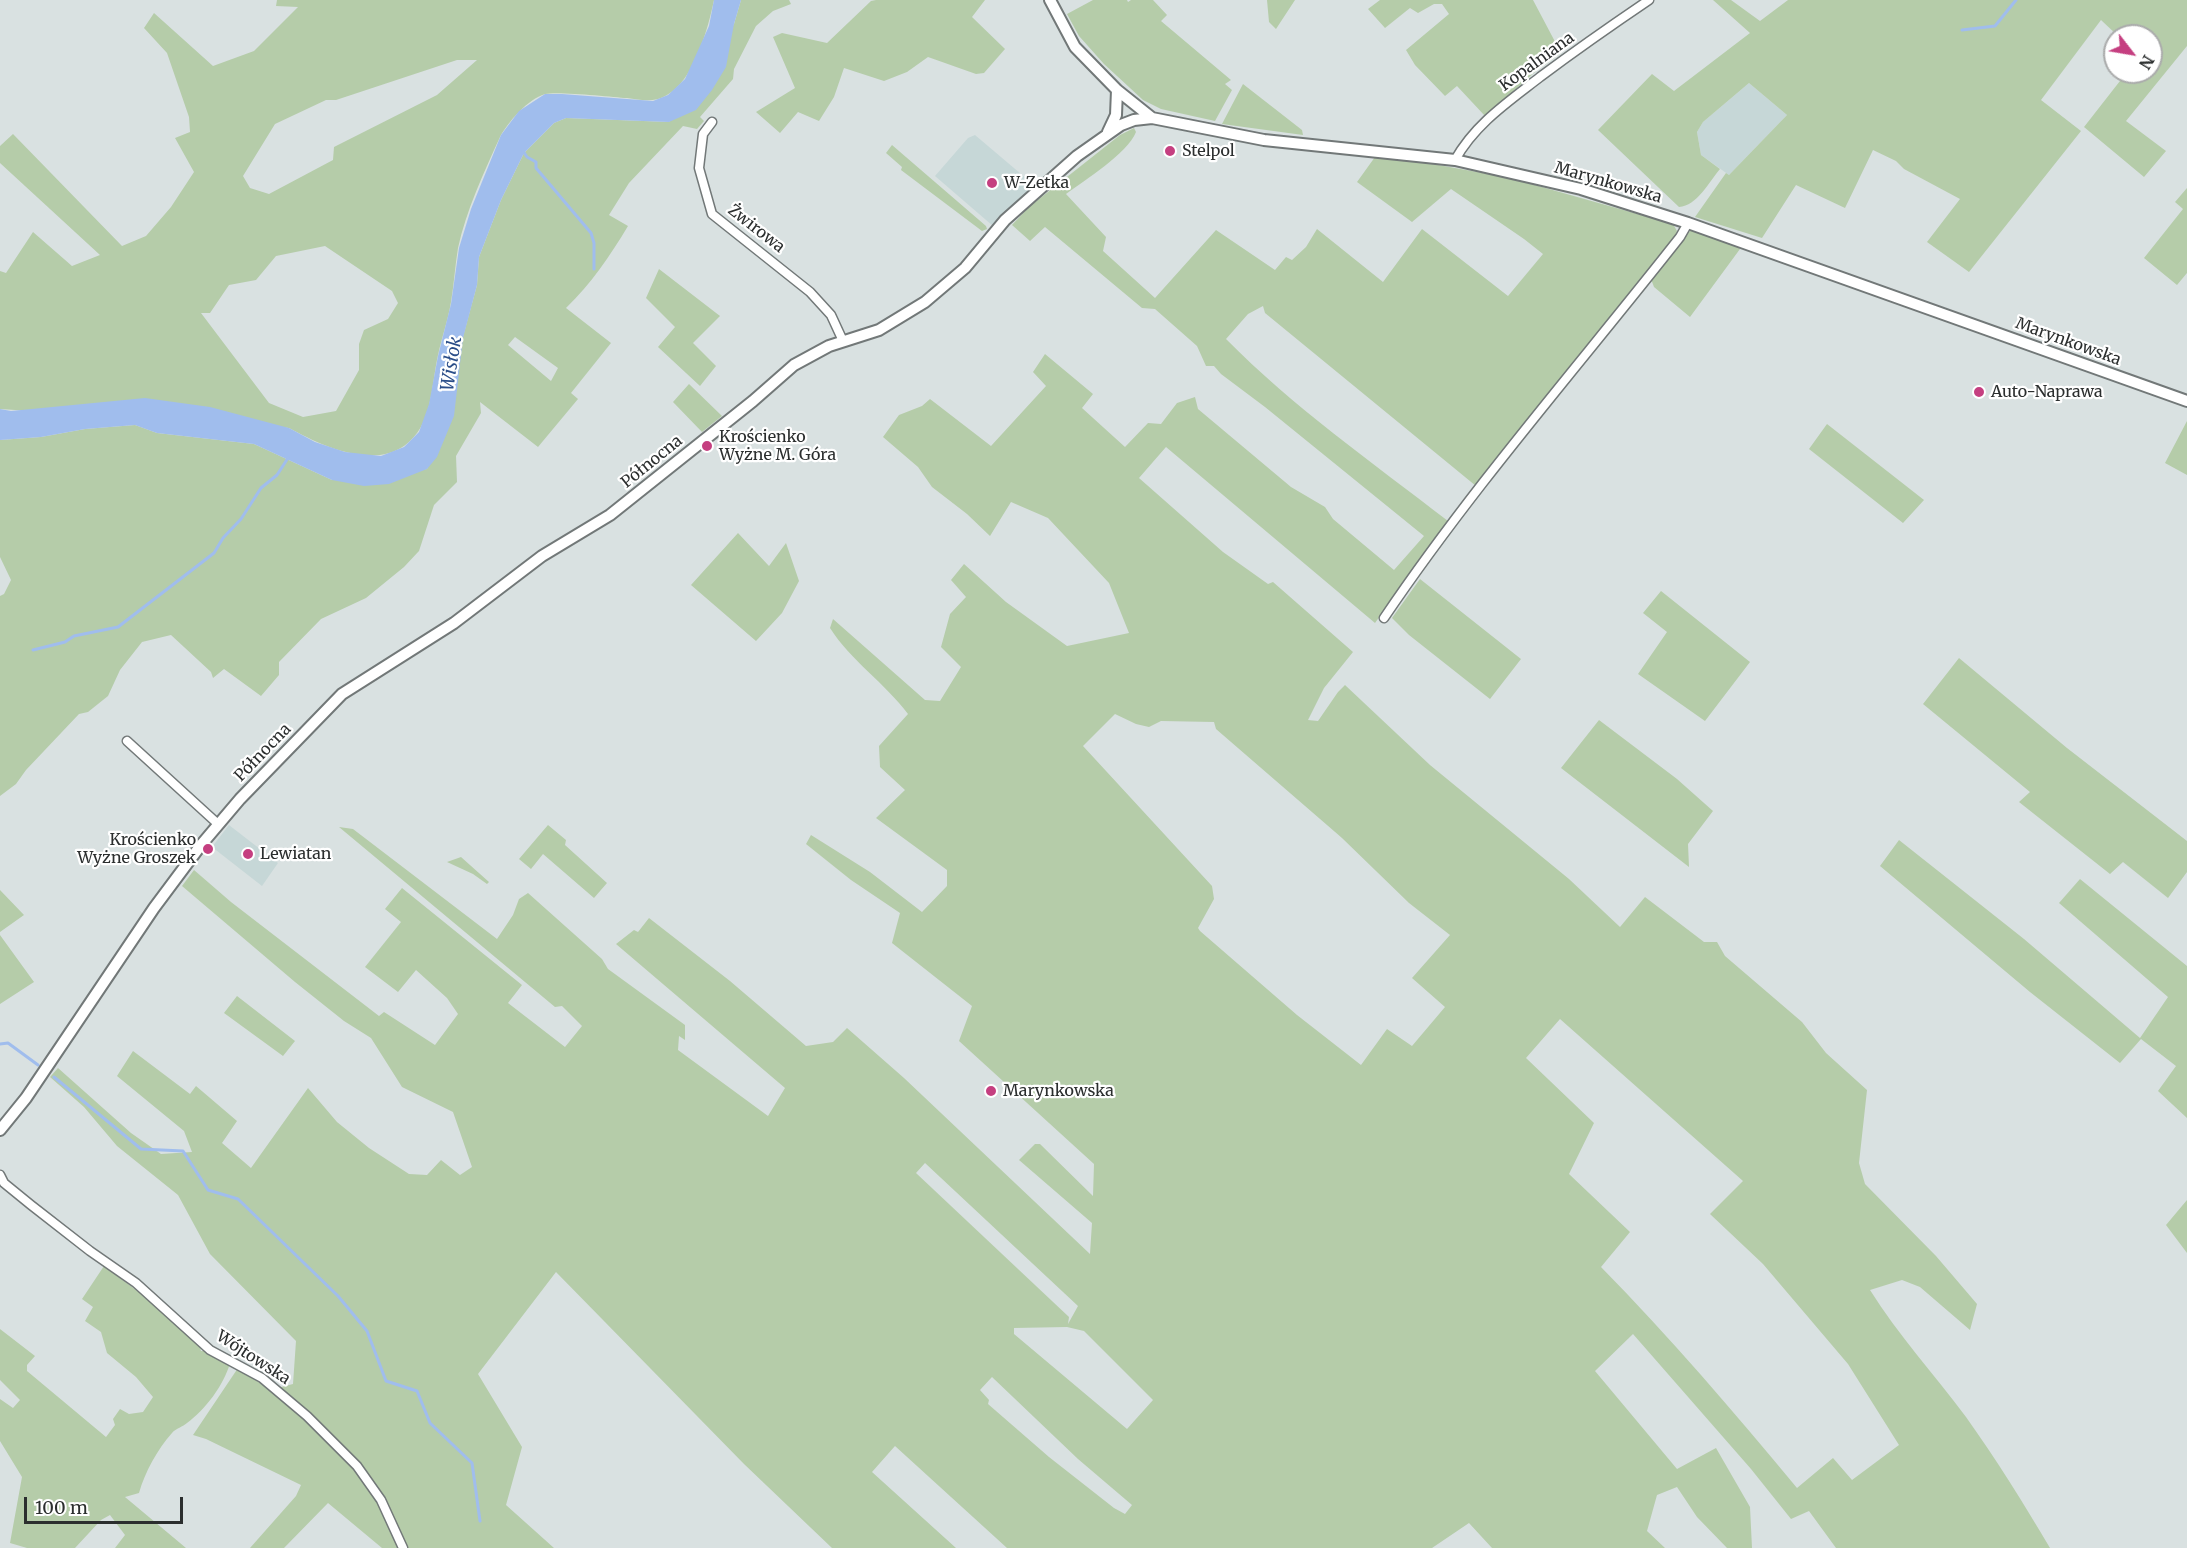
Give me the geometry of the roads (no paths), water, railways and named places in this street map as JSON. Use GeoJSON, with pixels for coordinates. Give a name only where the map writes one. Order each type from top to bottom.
{"type":"FeatureCollection","features":[{"type":"Feature","properties":{"kind":"street","name":"Marynkowska"},"geometry":{"type":"LineString","coordinates":[[1050,0],[1075,47],[1117,90],[1152,118],[1264,140],[1455,160],[1581,189],[1688,223],[2187,400]]}},
{"type":"Feature","properties":{"kind":"street","name":"Kopalniana"},"geometry":{"type":"LineString","coordinates":[[1455,160],[1464,142],[1494,113],[1570,55],[1649,0]]}},
{"type":"Feature","properties":{"kind":"street"},"geometry":{"type":"LineString","coordinates":[[1108,133],[1116,115],[1117,90]]}},
{"type":"Feature","properties":{"kind":"street","name":"Północna"},"geometry":{"type":"LineString","coordinates":[[0,1130],[26,1098],[154,908],[195,852],[310,725],[342,694],[454,622],[533,561],[610,515],[795,365],[826,347],[879,330],[925,302],[966,268],[1005,220],[1042,186],[1121,124],[1152,118]]}},
{"type":"Feature","properties":{"kind":"street","name":"Żwirowa"},"geometry":{"type":"LineString","coordinates":[[712,122],[703,134],[699,168],[712,214],[810,292],[831,315],[843,341]]}},
{"type":"Feature","properties":{"kind":"street"},"geometry":{"type":"LineString","coordinates":[[1384,618],[1490,474],[1673,246],[1688,223]]}},
{"type":"Feature","properties":{"kind":"street"},"geometry":{"type":"LineString","coordinates":[[127,741],[218,824]]}},
{"type":"Feature","properties":{"kind":"street","name":"Wójtowska"},"geometry":{"type":"LineString","coordinates":[[0,1175],[4,1183],[31,1205],[136,1283],[210,1350],[262,1378],[307,1416],[357,1466],[381,1500],[403,1548]]}},
{"type":"Feature","properties":{"kind":"water","name":"Wisłok"},"geometry":{"type":"Polygon","coordinates":[[[714,0],[741,0],[726,67],[696,110],[669,122],[566,118],[554,123],[524,153],[501,200],[479,257],[477,285],[463,338],[454,416],[437,457],[427,469],[389,484],[364,486],[332,480],[254,444],[157,433],[135,425],[0,440],[0,409],[11,411],[145,398],[210,407],[289,428],[315,442],[345,452],[381,456],[404,447],[419,432],[429,404],[451,304],[459,248],[471,209],[501,135],[519,111],[545,94],[653,101],[668,95],[685,79],[709,26],[714,0]]]}},
{"type":"Feature","properties":{"kind":"waterway"},"geometry":{"type":"LineString","coordinates":[[1962,30],[1995,26],[2016,0]]}},
{"type":"Feature","properties":{"kind":"waterway"},"geometry":{"type":"LineString","coordinates":[[523,151],[527,157],[536,162],[536,168],[591,233],[594,243],[594,269]]}},
{"type":"Feature","properties":{"kind":"waterway"},"geometry":{"type":"LineString","coordinates":[[33,650],[65,642],[74,636],[118,627],[214,553],[223,538],[241,519],[261,488],[277,475],[288,458]]}},
{"type":"Feature","properties":{"kind":"waterway"},"geometry":{"type":"LineString","coordinates":[[0,1044],[8,1043],[38,1065]]}},
{"type":"Feature","properties":{"kind":"waterway"},"geometry":{"type":"LineString","coordinates":[[54,1077],[141,1149],[183,1151],[208,1190],[238,1199],[338,1296],[367,1331],[386,1381],[417,1391],[430,1423],[472,1463],[480,1521]]}},
{"type":"Feature","properties":{"kind":"place","name":"Stelpol"},"geometry":{"type":"Point","coordinates":[1170,151]}},
{"type":"Feature","properties":{"kind":"place","name":"W-Zetka"},"geometry":{"type":"Point","coordinates":[992,183]}},
{"type":"Feature","properties":{"kind":"place","name":"Auto-Naprawa"},"geometry":{"type":"Point","coordinates":[1979,392]}},
{"type":"Feature","properties":{"kind":"place","name":"Krościenko Wyżne M. Góra"},"geometry":{"type":"Point","coordinates":[707,446]}},
{"type":"Feature","properties":{"kind":"place","name":"Krościenko Wyżne Groszek"},"geometry":{"type":"Point","coordinates":[208,849]}},
{"type":"Feature","properties":{"kind":"place","name":"Lewiatan"},"geometry":{"type":"Point","coordinates":[248,854]}},
{"type":"Feature","properties":{"kind":"place","name":"Marynkowska"},"geometry":{"type":"Point","coordinates":[991,1091]}}]}
